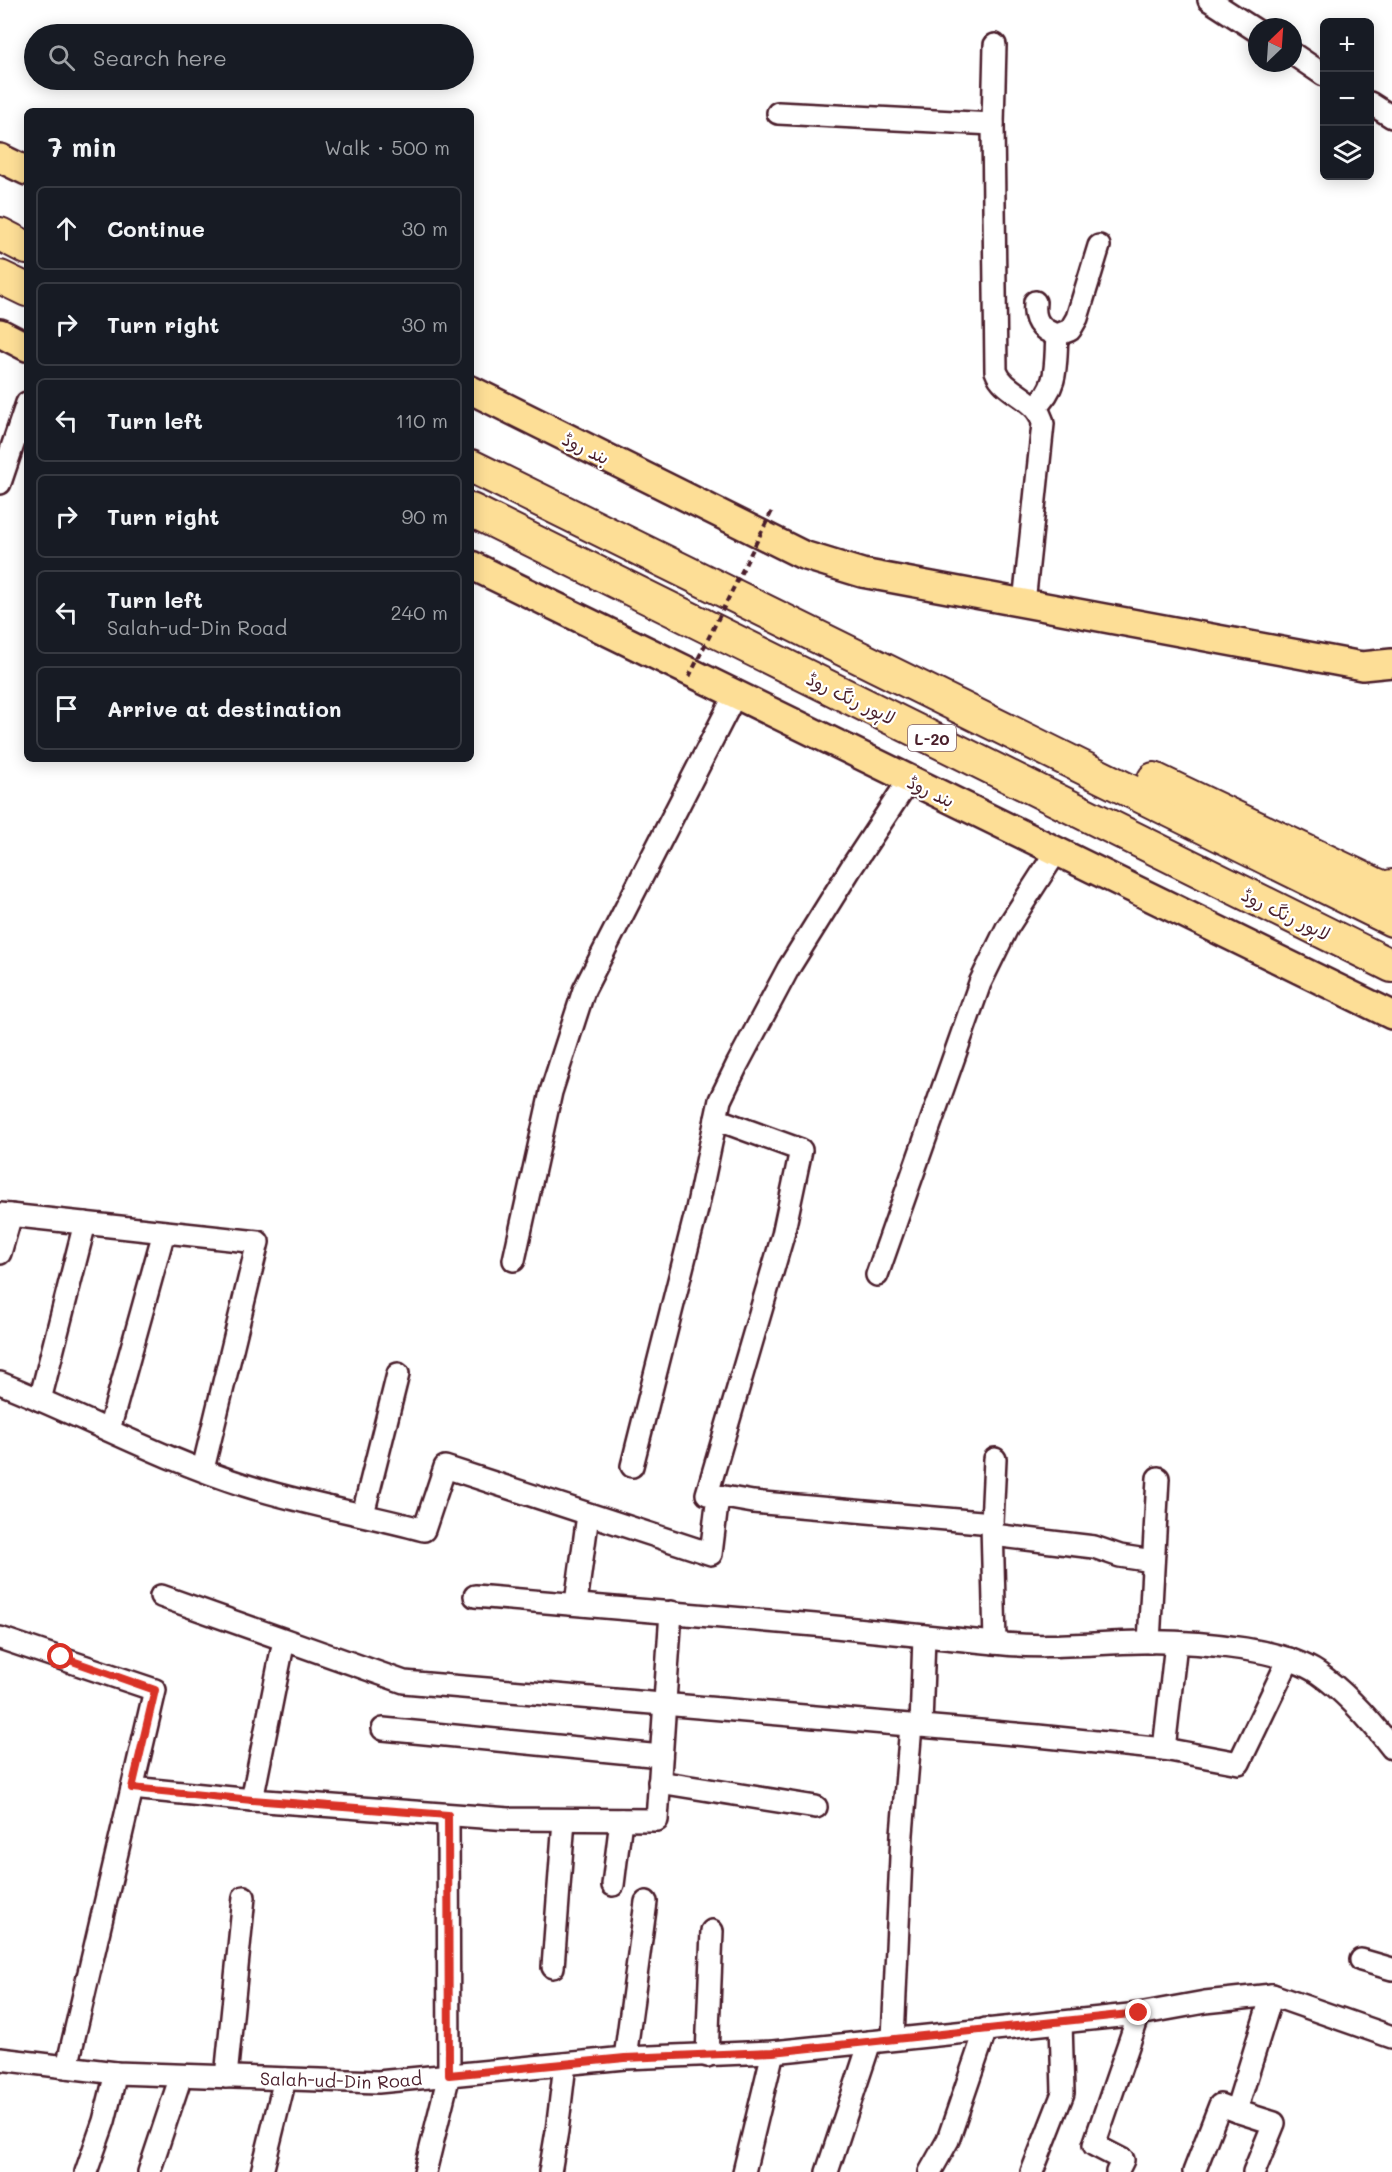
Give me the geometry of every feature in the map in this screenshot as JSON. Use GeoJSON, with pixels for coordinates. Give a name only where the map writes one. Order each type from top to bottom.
{"type":"FeatureCollection","features":[{"type":"Feature","properties":{"kind":"highway"},"geometry":{"type":"LineString","coordinates":[[0,234],[24,246]]}},
{"type":"Feature","properties":{"kind":"highway"},"geometry":{"type":"LineString","coordinates":[[0,277],[24,289]]}},
{"type":"Feature","properties":{"kind":"highway","name":"L-20"},"geometry":{"type":"LineString","coordinates":[[474,467],[1392,920]]}},
{"type":"Feature","properties":{"kind":"highway","name":"لاہور رنگ روڈ"},"geometry":{"type":"LineString","coordinates":[[474,511],[1392,966]]}},
{"type":"Feature","properties":{"kind":"highway"},"geometry":{"type":"LineString","coordinates":[[846,651],[977,695],[1363,878],[1385,888],[1392,886]]}},
{"type":"Feature","properties":{"kind":"main road"},"geometry":{"type":"LineString","coordinates":[[0,158],[24,170]]}},
{"type":"Feature","properties":{"kind":"main road"},"geometry":{"type":"LineString","coordinates":[[0,333],[24,345]]}},
{"type":"Feature","properties":{"kind":"main road","name":"بند روڈ"},"geometry":{"type":"LineString","coordinates":[[474,391],[803,555],[862,573],[1362,666]]}},
{"type":"Feature","properties":{"kind":"main road","name":"بند روڈ"},"geometry":{"type":"LineString","coordinates":[[474,566],[1392,1015]]}},
{"type":"Feature","properties":{"kind":"main road"},"geometry":{"type":"LineString","coordinates":[[1362,666],[1392,663]]}},
{"type":"Feature","properties":{"kind":"main road"},"geometry":{"type":"LineString","coordinates":[[1362,666],[1392,684]]}},
{"type":"Feature","properties":{"kind":"street"},"geometry":{"type":"LineString","coordinates":[[1209,0],[1248,25]]}},
{"type":"Feature","properties":{"kind":"street"},"geometry":{"type":"LineString","coordinates":[[995,45],[993,124],[996,371],[1003,382],[1035,407],[1042,416],[1043,424],[1024,603]]}},
{"type":"Feature","properties":{"kind":"street"},"geometry":{"type":"LineString","coordinates":[[1302,60],[1320,72]]}},
{"type":"Feature","properties":{"kind":"street"},"geometry":{"type":"LineString","coordinates":[[1374,106],[1392,117]]}},
{"type":"Feature","properties":{"kind":"street"},"geometry":{"type":"LineString","coordinates":[[778,113],[993,124]]}},
{"type":"Feature","properties":{"kind":"street"},"geometry":{"type":"LineString","coordinates":[[1035,302],[1034,313],[1038,322],[1046,330],[1057,335],[1070,330],[1077,318],[1099,246]]}},
{"type":"Feature","properties":{"kind":"street"},"geometry":{"type":"LineString","coordinates":[[1035,407],[1046,398],[1054,379],[1057,335]]}},
{"type":"Feature","properties":{"kind":"street"},"geometry":{"type":"LineString","coordinates":[[0,483],[24,412]]}},
{"type":"Feature","properties":{"kind":"street"},"geometry":{"type":"LineString","coordinates":[[514,1260],[551,1092],[584,990],[735,695]]}},
{"type":"Feature","properties":{"kind":"street"},"geometry":{"type":"LineString","coordinates":[[632,1466],[697,1209],[720,1100],[788,969],[909,780]]}},
{"type":"Feature","properties":{"kind":"street"},"geometry":{"type":"LineString","coordinates":[[877,1275],[980,983],[1007,928],[1056,852]]}},
{"type":"Feature","properties":{"kind":"street"},"geometry":{"type":"LineString","coordinates":[[716,1119],[801,1150],[783,1235],[706,1494],[753,1502],[992,1529],[1094,1547],[1120,1557],[1153,1561]]}},
{"type":"Feature","properties":{"kind":"street"},"geometry":{"type":"LineString","coordinates":[[0,1252],[6,1214],[258,1242],[203,1469]]}},
{"type":"Feature","properties":{"kind":"street"},"geometry":{"type":"LineString","coordinates":[[40,1400],[85,1223]]}},
{"type":"Feature","properties":{"kind":"street"},"geometry":{"type":"LineString","coordinates":[[109,1430],[164,1232]]}},
{"type":"Feature","properties":{"kind":"street"},"geometry":{"type":"LineString","coordinates":[[363,1514],[398,1374]]}},
{"type":"Feature","properties":{"kind":"street"},"geometry":{"type":"LineString","coordinates":[[0,1383],[242,1484],[318,1506],[363,1514],[424,1530],[445,1467],[711,1554],[718,1496]]}},
{"type":"Feature","properties":{"kind":"street"},"geometry":{"type":"LineString","coordinates":[[995,1460],[992,1529],[995,1643]]}},
{"type":"Feature","properties":{"kind":"street"},"geometry":{"type":"LineString","coordinates":[[1149,1642],[1158,1478]]}},
{"type":"Feature","properties":{"kind":"street"},"geometry":{"type":"LineString","coordinates":[[576,1603],[588,1515]]}},
{"type":"Feature","properties":{"kind":"street"},"geometry":{"type":"LineString","coordinates":[[160,1596],[404,1682],[1164,1749],[1239,1763],[1289,1659]]}},
{"type":"Feature","properties":{"kind":"street"},"geometry":{"type":"LineString","coordinates":[[475,1596],[576,1603],[1026,1647],[1149,1642],[1214,1644],[1289,1659],[1318,1673],[1350,1700],[1392,1748]]}},
{"type":"Feature","properties":{"kind":"street"},"geometry":{"type":"LineString","coordinates":[[132,1788],[252,1800],[508,1819],[657,1820],[671,1612]]}},
{"type":"Feature","properties":{"kind":"street"},"geometry":{"type":"LineString","coordinates":[[893,2039],[902,1834],[916,1726],[924,1636]]}},
{"type":"Feature","properties":{"kind":"street"},"geometry":{"type":"LineString","coordinates":[[0,1638],[155,1690],[67,2067]]}},
{"type":"Feature","properties":{"kind":"street"},"geometry":{"type":"LineString","coordinates":[[252,1800],[284,1640]]}},
{"type":"Feature","properties":{"kind":"street"},"geometry":{"type":"LineString","coordinates":[[1164,1749],[1176,1643]]}},
{"type":"Feature","properties":{"kind":"street"},"geometry":{"type":"LineString","coordinates":[[383,1729],[662,1756]]}},
{"type":"Feature","properties":{"kind":"street"},"geometry":{"type":"LineString","coordinates":[[659,1782],[816,1807]]}},
{"type":"Feature","properties":{"kind":"street"},"geometry":{"type":"LineString","coordinates":[[425,2172],[449,2075],[448,1815]]}},
{"type":"Feature","properties":{"kind":"street"},"geometry":{"type":"LineString","coordinates":[[554,1967],[564,1820]]}},
{"type":"Feature","properties":{"kind":"street"},"geometry":{"type":"LineString","coordinates":[[612,1885],[621,1820]]}},
{"type":"Feature","properties":{"kind":"street"},"geometry":{"type":"LineString","coordinates":[[226,2077],[244,1897]]}},
{"type":"Feature","properties":{"kind":"street"},"geometry":{"type":"LineString","coordinates":[[625,2058],[646,1902]]}},
{"type":"Feature","properties":{"kind":"street"},"geometry":{"type":"LineString","coordinates":[[706,2056],[712,1931]]}},
{"type":"Feature","properties":{"kind":"street"},"geometry":{"type":"LineString","coordinates":[[1361,1960],[1392,1970]]}},
{"type":"Feature","properties":{"kind":"street"},"geometry":{"type":"LineString","coordinates":[[1236,2111],[1272,1995]]}},
{"type":"Feature","properties":{"kind":"street","name":"Salah-ud-Din Road"},"geometry":{"type":"LineString","coordinates":[[0,2059],[116,2073],[378,2082],[625,2058],[773,2052],[1062,2022],[1272,1995],[1392,2037]]}},
{"type":"Feature","properties":{"kind":"street"},"geometry":{"type":"LineString","coordinates":[[1117,2172],[1123,2160],[1095,2145],[1139,2013]]}},
{"type":"Feature","properties":{"kind":"street"},"geometry":{"type":"LineString","coordinates":[[1032,2172],[1063,2093],[1062,2022]]}},
{"type":"Feature","properties":{"kind":"street"},"geometry":{"type":"LineString","coordinates":[[930,2172],[948,2140],[986,2029]]}},
{"type":"Feature","properties":{"kind":"street"},"geometry":{"type":"LineString","coordinates":[[827,2172],[870,2042]]}},
{"type":"Feature","properties":{"kind":"street"},"geometry":{"type":"LineString","coordinates":[[744,2172],[773,2052]]}},
{"type":"Feature","properties":{"kind":"street"},"geometry":{"type":"LineString","coordinates":[[550,2172],[565,2064]]}},
{"type":"Feature","properties":{"kind":"street"},"geometry":{"type":"LineString","coordinates":[[86,2172],[104,2121],[116,2073]]}},
{"type":"Feature","properties":{"kind":"street"},"geometry":{"type":"LineString","coordinates":[[149,2172],[181,2076]]}},
{"type":"Feature","properties":{"kind":"street"},"geometry":{"type":"LineString","coordinates":[[262,2172],[285,2079]]}},
{"type":"Feature","properties":{"kind":"street"},"geometry":{"type":"LineString","coordinates":[[1194,2172],[1220,2105],[1274,2123],[1254,2172]]}},
{"type":"Feature","properties":{"kind":"path"},"geometry":{"type":"LineString","coordinates":[[689,677],[772,511]]}},
{"type":"Feature","properties":{"kind":"route"},"geometry":{"type":"LineString","coordinates":[[61,1657],[155,1690],[132,1788],[448,1815],[449,2075],[625,2058],[773,2052],[1139,2013]]}}]}
